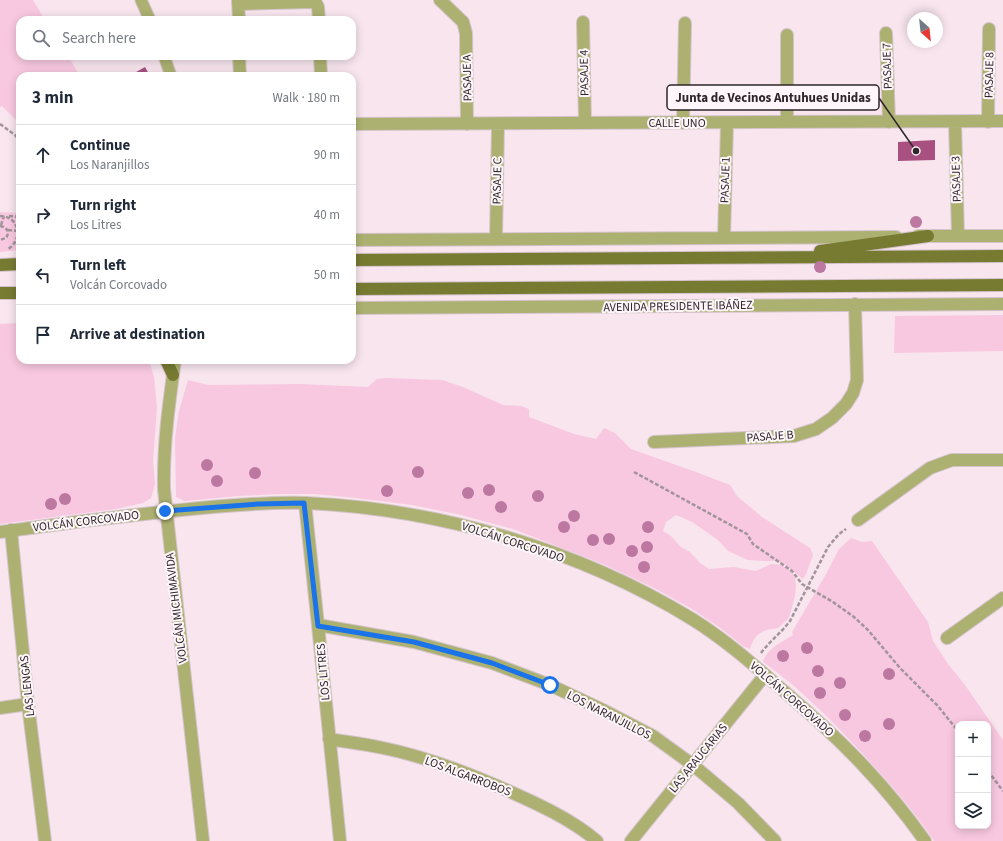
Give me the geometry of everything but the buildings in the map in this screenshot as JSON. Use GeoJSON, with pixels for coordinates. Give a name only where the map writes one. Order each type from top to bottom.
{"type":"FeatureCollection","features":[{"type":"Feature","properties":{"kind":"main road"},"geometry":{"type":"LineString","coordinates":[[769,257],[928,236]]}},
{"type":"Feature","properties":{"kind":"main road"},"geometry":{"type":"LineString","coordinates":[[356,260],[1003,256]]}},
{"type":"Feature","properties":{"kind":"main road"},"geometry":{"type":"LineString","coordinates":[[0,265],[16,264]]}},
{"type":"Feature","properties":{"kind":"main road","name":"AVENIDA PRESIDENTE IBÁÑEZ"},"geometry":{"type":"LineString","coordinates":[[356,289],[1003,285]]}},
{"type":"Feature","properties":{"kind":"main road"},"geometry":{"type":"LineString","coordinates":[[0,293],[16,293]]}},
{"type":"Feature","properties":{"kind":"main road"},"geometry":{"type":"LineString","coordinates":[[168,364],[173,375]]}},
{"type":"Feature","properties":{"kind":"street","name":"PASAJE A"},"geometry":{"type":"LineString","coordinates":[[440,0],[463,22],[466,33],[467,124]]}},
{"type":"Feature","properties":{"kind":"street"},"geometry":{"type":"LineString","coordinates":[[239,16],[238,2],[312,2],[316,3],[318,7],[319,16]]}},
{"type":"Feature","properties":{"kind":"street","name":"PASAJE 4"},"geometry":{"type":"LineString","coordinates":[[583,22],[585,123]]}},
{"type":"Feature","properties":{"kind":"street"},"geometry":{"type":"LineString","coordinates":[[683,123],[685,23]]}},
{"type":"Feature","properties":{"kind":"street","name":"PASAJE 8"},"geometry":{"type":"LineString","coordinates":[[988,122],[989,29]]}},
{"type":"Feature","properties":{"kind":"street","name":"PASAJE 7"},"geometry":{"type":"LineString","coordinates":[[886,33],[889,122]]}},
{"type":"Feature","properties":{"kind":"street"},"geometry":{"type":"LineString","coordinates":[[787,35],[787,122]]}},
{"type":"Feature","properties":{"kind":"street"},"geometry":{"type":"LineString","coordinates":[[239,60],[240,72]]}},
{"type":"Feature","properties":{"kind":"street"},"geometry":{"type":"LineString","coordinates":[[320,60],[321,72]]}},
{"type":"Feature","properties":{"kind":"street","name":"PASAJE 3"},"geometry":{"type":"LineString","coordinates":[[955,122],[958,236]]}},
{"type":"Feature","properties":{"kind":"street","name":"CALLE UNO"},"geometry":{"type":"LineString","coordinates":[[356,124],[1003,122]]}},
{"type":"Feature","properties":{"kind":"street","name":"PASAJE 1"},"geometry":{"type":"LineString","coordinates":[[724,238],[727,123]]}},
{"type":"Feature","properties":{"kind":"street","name":"PASAJE C"},"geometry":{"type":"LineString","coordinates":[[496,239],[498,124]]}},
{"type":"Feature","properties":{"kind":"street"},"geometry":{"type":"LineString","coordinates":[[356,240],[1003,236]]}},
{"type":"Feature","properties":{"kind":"street","name":"PASAJE B"},"geometry":{"type":"LineString","coordinates":[[654,442],[794,436],[816,428],[827,421],[846,404],[853,393],[857,380],[855,304]]}},
{"type":"Feature","properties":{"kind":"street","name":"AVENIDA PRESIDENTE IBÁÑEZ"},"geometry":{"type":"LineString","coordinates":[[356,308],[1003,304]]}},
{"type":"Feature","properties":{"kind":"street","name":"VOLCÁN MICHIMAVIDA"},"geometry":{"type":"LineString","coordinates":[[175,364],[169,394],[164,448],[165,511],[203,841]]}},
{"type":"Feature","properties":{"kind":"street"},"geometry":{"type":"LineString","coordinates":[[858,520],[930,468],[952,460],[1003,460]]}},
{"type":"Feature","properties":{"kind":"street","name":"VOLCÁN CORCOVADO"},"geometry":{"type":"LineString","coordinates":[[6,531],[165,511],[258,504],[304,503],[359,508],[427,518],[464,525],[506,537],[588,567],[663,603],[706,629],[752,664],[833,734],[888,792],[925,841]]}},
{"type":"Feature","properties":{"kind":"street","name":"LOS LITRES"},"geometry":{"type":"LineString","coordinates":[[304,503],[340,841]]}},
{"type":"Feature","properties":{"kind":"street","name":"LAS LENGAS"},"geometry":{"type":"LineString","coordinates":[[6,531],[45,841]]}},
{"type":"Feature","properties":{"kind":"street"},"geometry":{"type":"LineString","coordinates":[[947,638],[1003,598]]}},
{"type":"Feature","properties":{"kind":"street","name":"LOS NARANJILLOS"},"geometry":{"type":"LineString","coordinates":[[318,626],[414,642],[492,663],[543,682],[606,711],[653,736],[692,765],[738,803],[775,841]]}},
{"type":"Feature","properties":{"kind":"street","name":"LAS ARAUCARIAS"},"geometry":{"type":"LineString","coordinates":[[631,841],[765,675]]}},
{"type":"Feature","properties":{"kind":"street"},"geometry":{"type":"LineString","coordinates":[[0,708],[28,704]]}},
{"type":"Feature","properties":{"kind":"street","name":"LOS ALGARROBOS"},"geometry":{"type":"LineString","coordinates":[[329,739],[384,748],[433,761],[539,804],[584,830],[597,841]]}},
{"type":"Feature","properties":{"kind":"lane"},"geometry":{"type":"LineString","coordinates":[[141,0],[148,16]]}},
{"type":"Feature","properties":{"kind":"lane"},"geometry":{"type":"LineString","coordinates":[[165,60],[170,72]]}},
{"type":"Feature","properties":{"kind":"path"},"geometry":{"type":"LineString","coordinates":[[0,124],[16,136]]}},
{"type":"Feature","properties":{"kind":"path"},"geometry":{"type":"LineString","coordinates":[[0,216],[16,217]]}},
{"type":"Feature","properties":{"kind":"path"},"geometry":{"type":"LineString","coordinates":[[4,216],[0,226],[5,227],[8,230],[16,231]]}},
{"type":"Feature","properties":{"kind":"path"},"geometry":{"type":"LineString","coordinates":[[4,216],[14,221],[16,226]]}},
{"type":"Feature","properties":{"kind":"path"},"geometry":{"type":"LineString","coordinates":[[8,230],[8,235],[1,240],[7,249],[16,242]]}},
{"type":"Feature","properties":{"kind":"path"},"geometry":{"type":"LineString","coordinates":[[634,472],[747,534],[753,544],[787,567],[797,576],[802,584],[833,602],[854,617],[868,630],[900,668],[937,705],[955,727]]}},
{"type":"Feature","properties":{"kind":"path"},"geometry":{"type":"LineString","coordinates":[[752,664],[768,643],[782,632],[786,626],[808,587],[828,546],[839,534],[858,520]]}},
{"type":"Feature","properties":{"kind":"path"},"geometry":{"type":"LineString","coordinates":[[991,775],[1003,791]]}},
{"type":"Feature","properties":{"kind":"shaded area"},"geometry":{"type":"Polygon","coordinates":[[[0,0],[33,0],[43,16],[16,16],[16,60],[70,60],[78,72],[16,72],[16,120],[2,106],[0,107],[0,0]]]}},
{"type":"Feature","properties":{"kind":"shaded area"},"geometry":{"type":"Polygon","coordinates":[[[0,212],[16,213],[16,250],[0,252],[0,212]]]}},
{"type":"Feature","properties":{"kind":"shaded area"},"geometry":{"type":"Polygon","coordinates":[[[1003,315],[1003,351],[894,353],[895,316],[1003,315]]]}},
{"type":"Feature","properties":{"kind":"shaded area"},"geometry":{"type":"Polygon","coordinates":[[[16,323],[16,364],[150,364],[154,377],[157,408],[153,461],[155,484],[151,498],[143,503],[116,509],[0,524],[0,324],[16,323]]]}},
{"type":"Feature","properties":{"kind":"shaded area"},"geometry":{"type":"Polygon","coordinates":[[[377,379],[442,380],[463,387],[503,405],[521,406],[529,409],[529,417],[574,434],[596,439],[604,428],[615,433],[631,449],[730,485],[737,496],[762,517],[810,548],[813,555],[803,579],[784,564],[775,561],[748,560],[728,551],[718,540],[692,522],[676,515],[666,522],[663,531],[671,536],[681,547],[690,552],[700,563],[709,569],[734,567],[756,571],[771,564],[781,565],[790,570],[795,577],[796,586],[795,596],[788,619],[778,628],[760,633],[754,639],[750,649],[743,646],[719,627],[692,609],[656,589],[603,564],[513,529],[461,515],[412,505],[314,494],[238,496],[185,501],[176,497],[175,438],[179,411],[188,380],[208,385],[300,384],[368,387],[377,379]]]}},
{"type":"Feature","properties":{"kind":"shaded area"},"geometry":{"type":"Polygon","coordinates":[[[851,538],[862,542],[872,541],[928,622],[933,641],[990,721],[955,721],[955,829],[991,829],[991,723],[1003,740],[1003,841],[934,841],[899,794],[849,739],[802,693],[763,662],[771,649],[793,635],[792,632],[839,549],[851,538]]]}},
{"type":"Feature","properties":{"kind":"place","name":"Junta de Vecinos Antuhues Unidas"},"geometry":{"type":"Point","coordinates":[916,151]}},
{"type":"Feature","properties":{"kind":"route"},"geometry":{"type":"LineString","coordinates":[[165,511],[258,504],[304,503],[318,626],[414,642],[492,663],[550,685]]}}]}
